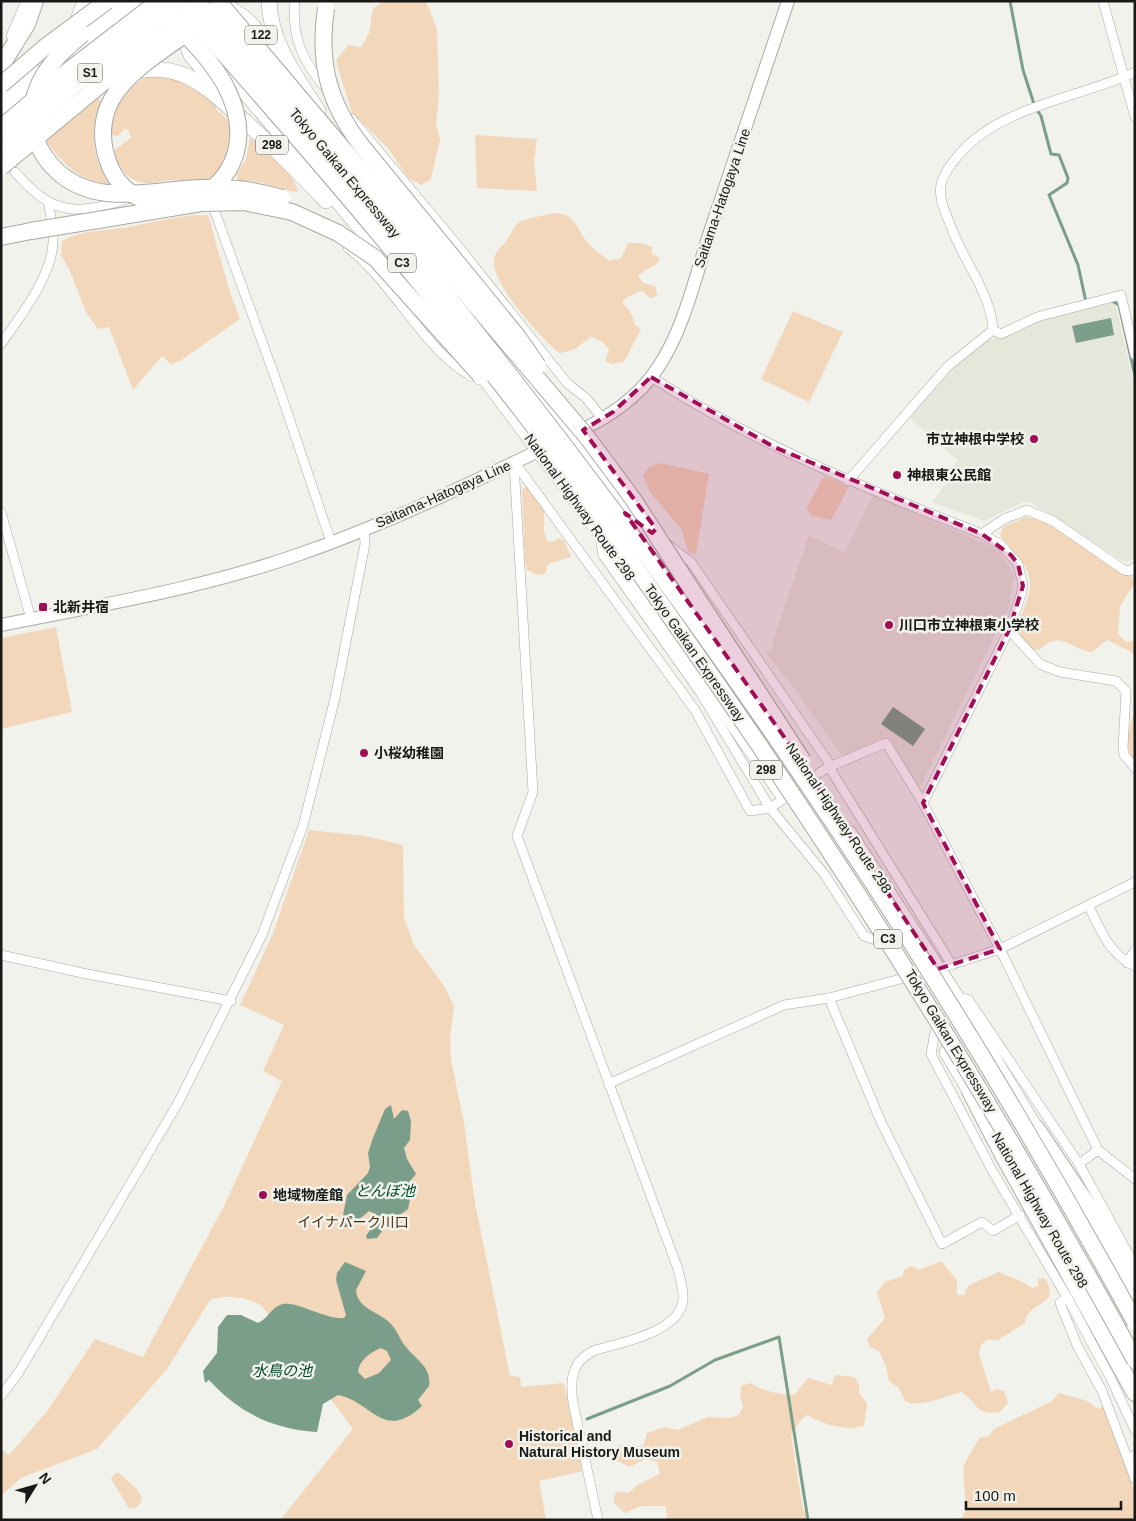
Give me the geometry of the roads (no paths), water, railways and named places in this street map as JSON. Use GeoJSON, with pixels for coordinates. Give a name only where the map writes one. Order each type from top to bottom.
{"type":"FeatureCollection","features":[{"type":"Feature","properties":{"kind":"highway"},"geometry":{"type":"LineString","coordinates":[[1,66],[27,24],[35,1]]}},
{"type":"Feature","properties":{"kind":"highway"},"geometry":{"type":"LineString","coordinates":[[1,98],[70,33],[82,15],[85,1]]}},
{"type":"Feature","properties":{"kind":"highway"},"geometry":{"type":"LineString","coordinates":[[1,84],[44,48],[107,1]]}},
{"type":"Feature","properties":{"kind":"highway"},"geometry":{"type":"LineString","coordinates":[[128,1],[58,55],[46,70],[37,87],[32,109],[34,134],[43,153],[57,172],[78,186],[101,193],[129,194],[204,188],[260,192],[293,202],[325,217],[352,236],[375,258],[575,483]]}},
{"type":"Feature","properties":{"kind":"highway"},"geometry":{"type":"LineString","coordinates":[[1,114],[88,40],[142,1]]}},
{"type":"Feature","properties":{"kind":"highway"},"geometry":{"type":"LineString","coordinates":[[154,1],[173,23],[180,30],[186,37],[206,59],[216,72],[231,97],[238,121],[238,144],[235,156],[226,174],[209,192],[200,198],[180,204],[169,204],[142,198],[118,178],[111,168],[104,145],[103,133],[107,111],[111,100],[130,77],[152,59],[184,36],[192,30],[231,1]]}},
{"type":"Feature","properties":{"kind":"highway"},"geometry":{"type":"LineString","coordinates":[[1,124],[64,84],[155,14],[177,3],[197,1]]}},
{"type":"Feature","properties":{"kind":"highway","name":"Tokyo Gaikan Expressway"},"geometry":{"type":"LineString","coordinates":[[197,1],[384,220],[532,403],[728,669],[861,865],[978,1049],[1039,1150],[1135,1322]]}},
{"type":"Feature","properties":{"kind":"highway"},"geometry":{"type":"LineString","coordinates":[[8,169],[141,52],[209,1]]}},
{"type":"Feature","properties":{"kind":"highway"},"geometry":{"type":"LineString","coordinates":[[218,1],[587,437]]}},
{"type":"Feature","properties":{"kind":"highway","name":"122"},"geometry":{"type":"LineString","coordinates":[[218,1],[247,20],[297,76]]}},
{"type":"Feature","properties":{"kind":"highway","name":"298"},"geometry":{"type":"LineString","coordinates":[[269,1],[274,33],[297,76],[359,176]]}},
{"type":"Feature","properties":{"kind":"highway"},"geometry":{"type":"LineString","coordinates":[[328,1],[323,25],[324,58],[330,90],[341,117],[361,145],[518,337],[587,437],[634,499],[675,566],[786,732],[861,865]]}},
{"type":"Feature","properties":{"kind":"highway"},"geometry":{"type":"LineString","coordinates":[[1,158],[49,116],[164,26],[177,3]]}},
{"type":"Feature","properties":{"kind":"highway","name":"Tokyo Gaikan Expressway"},"geometry":{"type":"LineString","coordinates":[[177,3],[440,308],[575,483],[784,781],[896,951],[1031,1174],[1135,1360]]}},
{"type":"Feature","properties":{"kind":"highway","name":"S1"},"geometry":{"type":"LineString","coordinates":[[1,128],[64,74],[177,3]]}},
{"type":"Feature","properties":{"kind":"highway","name":"S1"},"geometry":{"type":"LineString","coordinates":[[1,148],[76,84],[177,3]]}},
{"type":"Feature","properties":{"kind":"highway","name":"298"},"geometry":{"type":"LineString","coordinates":[[177,3],[184,40],[191,55],[212,81],[449,334]]}},
{"type":"Feature","properties":{"kind":"highway","name":"National Highway Route 298"},"geometry":{"type":"LineString","coordinates":[[238,34],[439,272],[569,437],[715,636],[945,967],[957,998],[1036,1128],[1135,1304]]}},
{"type":"Feature","properties":{"kind":"highway","name":"National Highway Route 298"},"geometry":{"type":"LineString","coordinates":[[212,54],[489,382],[599,531],[778,788],[879,941],[1043,1214],[1135,1379]]}},
{"type":"Feature","properties":{"kind":"highway","name":"298"},"geometry":{"type":"LineString","coordinates":[[49,116],[128,74],[152,69],[167,70],[190,78],[205,87],[280,152]]}},
{"type":"Feature","properties":{"kind":"highway"},"geometry":{"type":"LineString","coordinates":[[1,237],[188,204],[244,202],[277,208],[308,218],[338,233],[375,258]]}},
{"type":"Feature","properties":{"kind":"highway"},"geometry":{"type":"LineString","coordinates":[[970,1091],[1003,1155],[1135,1393]]}},
{"type":"Feature","properties":{"kind":"highway"},"geometry":{"type":"LineString","coordinates":[[1036,1128],[1095,1216],[1135,1289]]}},
{"type":"Feature","properties":{"kind":"main road","name":"Saitama-Hatogaya Line"},"geometry":{"type":"LineString","coordinates":[[1,626],[208,581],[300,554],[364,529],[569,437],[603,419],[629,400],[651,378],[667,352],[688,298],[788,1]]}},
{"type":"Feature","properties":{"kind":"street"},"geometry":{"type":"LineString","coordinates":[[1,51],[12,34],[26,1]]}},
{"type":"Feature","properties":{"kind":"street"},"geometry":{"type":"LineString","coordinates":[[295,1],[294,26],[297,43],[303,59],[314,75],[452,238],[566,383],[586,398],[603,419]]}},
{"type":"Feature","properties":{"kind":"street"},"geometry":{"type":"LineString","coordinates":[[1103,1],[1135,117]]}},
{"type":"Feature","properties":{"kind":"street"},"geometry":{"type":"LineString","coordinates":[[993,330],[992,315],[982,288],[956,239],[940,196],[941,184],[948,169],[963,148],[980,133],[1030,109],[1135,72]]}},
{"type":"Feature","properties":{"kind":"street"},"geometry":{"type":"LineString","coordinates":[[8,169],[49,204],[82,210],[96,208],[186,182],[196,183],[204,190],[210,200],[280,391],[331,542]]}},
{"type":"Feature","properties":{"kind":"street"},"geometry":{"type":"LineString","coordinates":[[210,200],[232,199],[261,202],[288,213],[334,238],[372,270],[445,358],[458,370],[489,382]]}},
{"type":"Feature","properties":{"kind":"street"},"geometry":{"type":"LineString","coordinates":[[1,344],[24,313],[46,270],[53,243],[49,204]]}},
{"type":"Feature","properties":{"kind":"street"},"geometry":{"type":"LineString","coordinates":[[993,330],[1002,334],[1037,317],[1121,295],[1135,355]]}},
{"type":"Feature","properties":{"kind":"street"},"geometry":{"type":"LineString","coordinates":[[848,481],[947,367],[993,330]]}},
{"type":"Feature","properties":{"kind":"street"},"geometry":{"type":"LineString","coordinates":[[651,378],[700,409],[774,447],[848,481],[982,534],[1001,546],[1018,564],[1023,586],[1009,630],[923,803]]}},
{"type":"Feature","properties":{"kind":"street"},"geometry":{"type":"LineString","coordinates":[[514,462],[695,710],[750,811],[770,808],[782,800]]}},
{"type":"Feature","properties":{"kind":"street"},"geometry":{"type":"LineString","coordinates":[[514,462],[534,792],[517,836],[678,1270],[683,1301],[671,1323],[658,1331],[593,1351],[584,1356],[573,1370],[571,1386],[573,1403],[598,1520]]}},
{"type":"Feature","properties":{"kind":"street"},"geometry":{"type":"LineString","coordinates":[[982,534],[1004,519],[1028,510],[1053,521],[1124,570],[1130,571],[1135,567]]}},
{"type":"Feature","properties":{"kind":"street"},"geometry":{"type":"LineString","coordinates":[[1,512],[31,619]]}},
{"type":"Feature","properties":{"kind":"street"},"geometry":{"type":"LineString","coordinates":[[625,513],[691,562],[830,766],[945,967]]}},
{"type":"Feature","properties":{"kind":"street"},"geometry":{"type":"LineString","coordinates":[[1,1396],[19,1372],[173,1111],[230,1001],[262,934],[303,826],[335,698],[365,544],[364,529]]}},
{"type":"Feature","properties":{"kind":"street"},"geometry":{"type":"LineString","coordinates":[[599,531],[603,555],[700,692],[770,808],[825,875],[864,936],[879,941]]}},
{"type":"Feature","properties":{"kind":"street"},"geometry":{"type":"LineString","coordinates":[[1009,630],[1040,664],[1060,672],[1116,681],[1121,685],[1126,691],[1124,755],[1135,768]]}},
{"type":"Feature","properties":{"kind":"street"},"geometry":{"type":"LineString","coordinates":[[819,773],[830,766],[886,743],[923,803],[1000,949],[1098,1150],[1135,1179]]}},
{"type":"Feature","properties":{"kind":"street"},"geometry":{"type":"LineString","coordinates":[[608,1084],[784,1006],[829,998],[903,979],[1000,949],[1135,882]]}},
{"type":"Feature","properties":{"kind":"street"},"geometry":{"type":"LineString","coordinates":[[1088,905],[1111,948],[1131,964],[1135,950]]}},
{"type":"Feature","properties":{"kind":"street"},"geometry":{"type":"LineString","coordinates":[[1,955],[96,976],[230,1001]]}},
{"type":"Feature","properties":{"kind":"street"},"geometry":{"type":"LineString","coordinates":[[829,998],[881,1122],[942,1244],[982,1222],[993,1231],[1020,1215]]}},
{"type":"Feature","properties":{"kind":"street"},"geometry":{"type":"LineString","coordinates":[[957,998],[968,999],[1078,1164],[1135,1266]]}},
{"type":"Feature","properties":{"kind":"street"},"geometry":{"type":"LineString","coordinates":[[935,1032],[931,1054],[993,1172],[1068,1297],[1135,1430]]}},
{"type":"Feature","properties":{"kind":"street"},"geometry":{"type":"LineString","coordinates":[[1078,1164],[1098,1150]]}},
{"type":"Feature","properties":{"kind":"street"},"geometry":{"type":"LineString","coordinates":[[1068,1297],[1060,1303],[1076,1345],[1102,1391],[1131,1457],[1135,1479]]}},
{"type":"Feature","properties":{"kind":"water"},"geometry":{"type":"Polygon","coordinates":[[[1111,318],[1114,335],[1076,343],[1072,326],[1111,318]]]}},
{"type":"Feature","properties":{"kind":"water"},"geometry":{"type":"Polygon","coordinates":[[[893,707],[925,729],[913,746],[881,724],[893,707]]]}},
{"type":"Feature","properties":{"kind":"water","name":"とんぼ池"},"geometry":{"type":"Polygon","coordinates":[[[391,1105],[394,1119],[402,1110],[408,1111],[411,1121],[410,1140],[404,1148],[407,1159],[416,1174],[409,1182],[411,1195],[408,1209],[388,1223],[377,1238],[367,1239],[366,1236],[376,1221],[375,1214],[369,1211],[350,1227],[344,1227],[342,1220],[347,1195],[368,1173],[370,1167],[368,1153],[373,1138],[385,1109],[391,1105]]]}},
{"type":"Feature","properties":{"kind":"water","name":"水鳥の池"},"geometry":{"type":"Polygon","coordinates":[[[345,1262],[366,1271],[356,1290],[357,1296],[360,1302],[391,1324],[410,1352],[426,1369],[429,1386],[418,1400],[422,1406],[409,1416],[397,1420],[388,1420],[378,1417],[350,1399],[338,1395],[323,1404],[317,1432],[271,1423],[232,1402],[209,1380],[205,1383],[203,1371],[217,1353],[218,1327],[227,1315],[241,1315],[258,1323],[265,1319],[279,1305],[289,1304],[329,1316],[344,1318],[346,1315],[336,1280],[337,1273],[345,1262]],[[381,1348],[370,1354],[363,1360],[358,1372],[365,1379],[379,1373],[391,1360],[387,1351],[381,1348]]]}},
{"type":"Feature","properties":{"kind":"waterway"},"geometry":{"type":"LineString","coordinates":[[1010,1],[1023,70],[1035,107],[1041,116],[1051,154],[1059,155],[1068,178],[1067,183],[1049,195],[1078,265],[1086,302]]}},
{"type":"Feature","properties":{"kind":"waterway"},"geometry":{"type":"LineString","coordinates":[[1112,301],[1119,305],[1135,376]]}},
{"type":"Feature","properties":{"kind":"waterway"},"geometry":{"type":"LineString","coordinates":[[587,1419],[670,1386],[715,1360],[779,1337],[808,1520]]}},
{"type":"Feature","properties":{"kind":"place","name":"市立神根中学校"},"geometry":{"type":"Point","coordinates":[1034,439]}},
{"type":"Feature","properties":{"kind":"place","name":"神根東公民館"},"geometry":{"type":"Point","coordinates":[897,475]}},
{"type":"Feature","properties":{"kind":"place","name":"北新井宿"},"geometry":{"type":"Point","coordinates":[43,607]}},
{"type":"Feature","properties":{"kind":"place","name":"川口市立神根東小学校"},"geometry":{"type":"Point","coordinates":[889,625]}},
{"type":"Feature","properties":{"kind":"place","name":"小桜幼稚園"},"geometry":{"type":"Point","coordinates":[364,753]}},
{"type":"Feature","properties":{"kind":"place","name":"地域物産館"},"geometry":{"type":"Point","coordinates":[263,1195]}},
{"type":"Feature","properties":{"kind":"place","name":"Historical and Natural History Museum"},"geometry":{"type":"Point","coordinates":[509,1444]}},
{"type":"Feature","properties":{"kind":"park label","name":"イイナパーク川口"},"geometry":{"type":"Point","coordinates":[353,1222]}}]}
